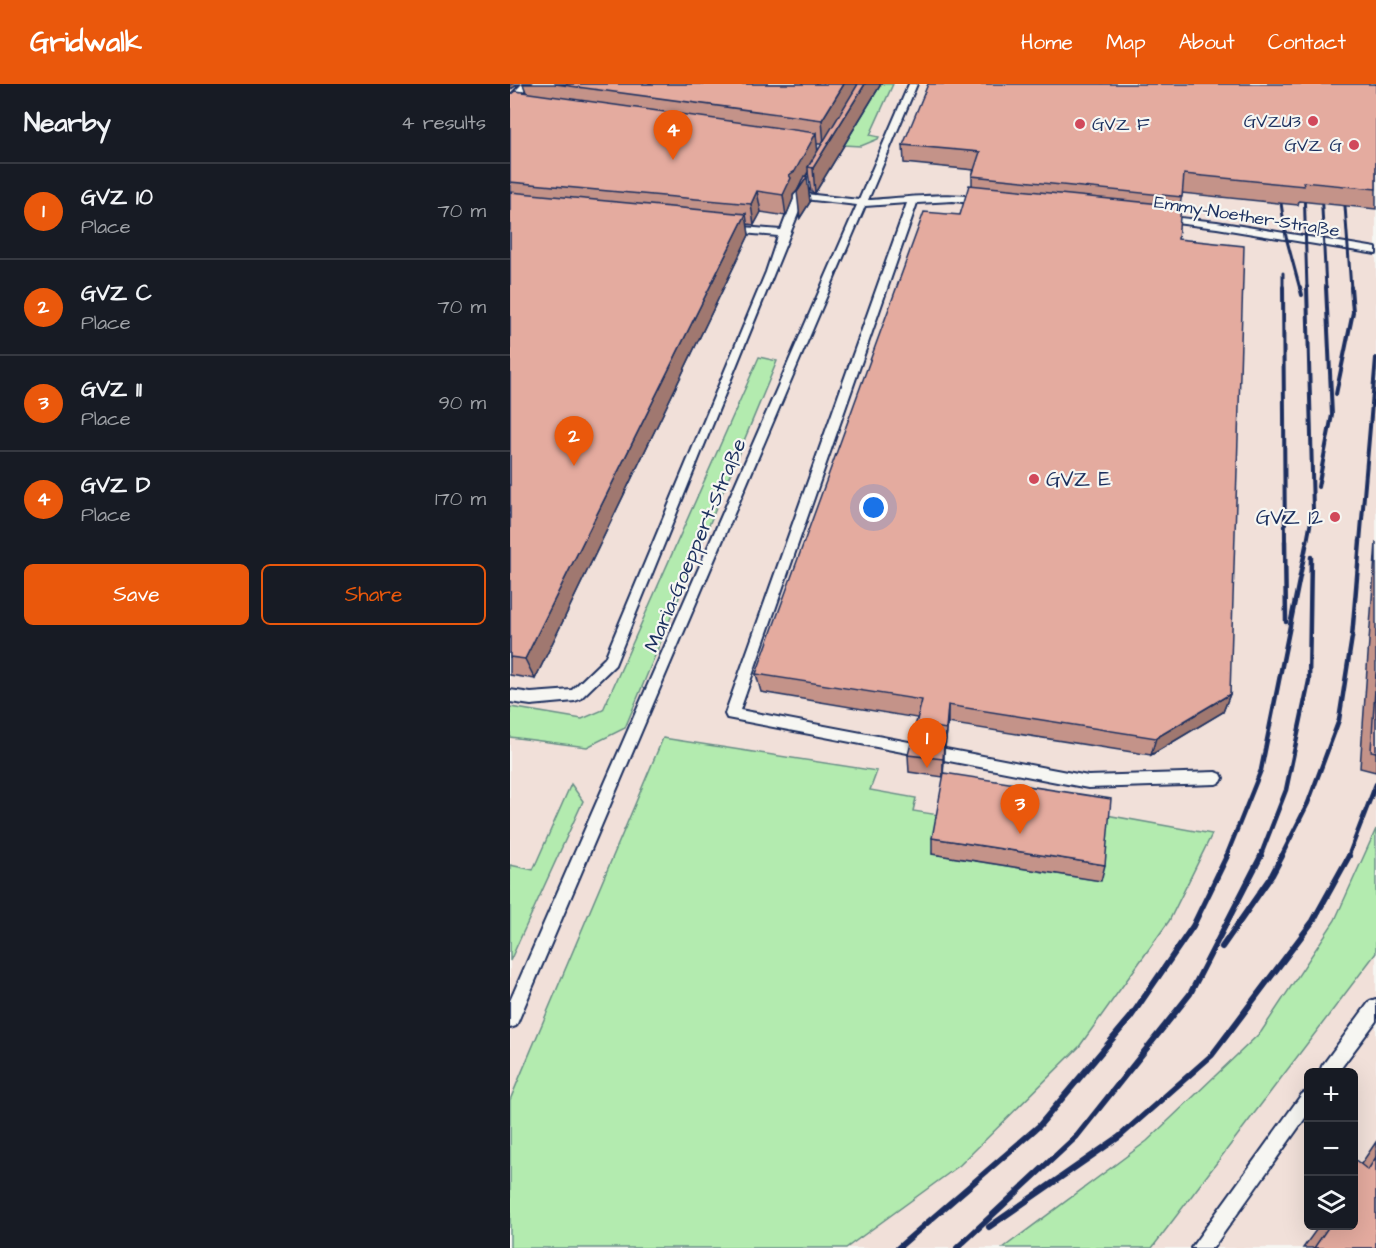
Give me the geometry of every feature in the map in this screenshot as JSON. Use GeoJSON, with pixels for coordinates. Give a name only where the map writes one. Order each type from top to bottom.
{"type":"FeatureCollection","features":[{"type":"Feature","properties":{"kind":"lane"},"geometry":{"type":"LineString","coordinates":[[522,106],[510,103],[527,84]]}},
{"type":"Feature","properties":{"kind":"lane","name":"Maria-Goeppert-Straße"},"geometry":{"type":"LineString","coordinates":[[510,1020],[913,84]]}},
{"type":"Feature","properties":{"kind":"lane"},"geometry":{"type":"LineString","coordinates":[[510,696],[531,699],[575,695],[610,661],[771,272],[782,233],[799,196],[822,159]]}},
{"type":"Feature","properties":{"kind":"lane"},"geometry":{"type":"LineString","coordinates":[[799,196],[862,203],[953,198],[987,202]]}},
{"type":"Feature","properties":{"kind":"lane"},"geometry":{"type":"LineString","coordinates":[[913,200],[732,714],[1088,782],[1216,778]]}},
{"type":"Feature","properties":{"kind":"lane","name":"Emmy-Noether-Straße"},"geometry":{"type":"LineString","coordinates":[[1148,218],[1218,225],[1376,251]]}},
{"type":"Feature","properties":{"kind":"lane"},"geometry":{"type":"LineString","coordinates":[[723,228],[782,233]]}},
{"type":"Feature","properties":{"kind":"lane"},"geometry":{"type":"LineString","coordinates":[[1331,1068],[1376,1007]]}},
{"type":"Feature","properties":{"kind":"lane"},"geometry":{"type":"LineString","coordinates":[[1201,1248],[1304,1106]]}},
{"type":"Feature","properties":{"kind":"shaded area"},"geometry":{"type":"Polygon","coordinates":[[[510,84],[1376,84],[1376,1248],[510,1248],[510,84]]]}},
{"type":"Feature","properties":{"kind":"green space"},"geometry":{"type":"Polygon","coordinates":[[[881,84],[893,84],[870,135],[879,137],[878,139],[861,146],[844,145],[881,84]]]}},
{"type":"Feature","properties":{"kind":"green space"},"geometry":{"type":"Polygon","coordinates":[[[759,357],[777,361],[625,728],[587,747],[510,737],[510,707],[582,719],[603,710],[759,357]]]}},
{"type":"Feature","properties":{"kind":"green space"},"geometry":{"type":"Polygon","coordinates":[[[663,738],[877,771],[870,790],[916,798],[913,811],[939,815],[932,854],[1100,881],[1106,815],[1212,834],[1169,921],[1079,1047],[960,1165],[846,1248],[510,1248],[510,1100],[663,738]]]}},
{"type":"Feature","properties":{"kind":"green space"},"geometry":{"type":"Polygon","coordinates":[[[571,784],[583,801],[510,961],[510,865],[533,870],[571,784]]]}},
{"type":"Feature","properties":{"kind":"green space"},"geometry":{"type":"Polygon","coordinates":[[[1376,829],[1376,953],[1152,1248],[1003,1248],[1147,1141],[1261,1032],[1335,920],[1376,829]]]}},
{"type":"Feature","properties":{"kind":"building"},"geometry":{"type":"Polygon","coordinates":[[[555,84],[844,84],[822,120],[555,84]]]}},
{"type":"Feature","properties":{"kind":"building"},"geometry":{"type":"Polygon","coordinates":[[[858,84],[865,84],[813,168],[808,167],[858,84]]]}},
{"type":"Feature","properties":{"kind":"building","name":"GVZ F"},"geometry":{"type":"Polygon","coordinates":[[[928,84],[1376,84],[1376,189],[1303,182],[1304,186],[1184,174],[1182,197],[972,176],[980,152],[903,145],[928,84]]]}},
{"type":"Feature","properties":{"kind":"building"},"geometry":{"type":"Polygon","coordinates":[[[515,91],[816,133],[795,171],[789,175],[791,178],[783,195],[757,191],[751,204],[510,182],[510,95],[515,91]]]}},
{"type":"Feature","properties":{"kind":"building"},"geometry":{"type":"Polygon","coordinates":[[[804,176],[807,177],[797,192],[804,176]]]}},
{"type":"Feature","properties":{"kind":"building","name":"GVZ E"},"geometry":{"type":"Polygon","coordinates":[[[969,185],[1181,206],[1178,239],[1244,246],[1230,694],[1156,738],[948,705],[946,729],[916,724],[922,700],[756,674],[924,212],[960,215],[969,185]]]}},
{"type":"Feature","properties":{"kind":"building"},"geometry":{"type":"Polygon","coordinates":[[[510,192],[746,214],[525,659],[510,657],[510,192]]]}},
{"type":"Feature","properties":{"kind":"building"},"geometry":{"type":"Polygon","coordinates":[[[1376,674],[1376,752],[1371,751],[1376,674]]]}},
{"type":"Feature","properties":{"kind":"building"},"geometry":{"type":"Polygon","coordinates":[[[912,739],[944,745],[943,759],[908,755],[912,739]]]}},
{"type":"Feature","properties":{"kind":"building"},"geometry":{"type":"Polygon","coordinates":[[[944,773],[1111,799],[1105,865],[932,838],[944,773]]]}},
{"type":"Feature","properties":{"kind":"building"},"geometry":{"type":"Polygon","coordinates":[[[1376,1157],[1376,1248],[1314,1248],[1326,1230],[1358,1230],[1358,1162],[1368,1170],[1376,1157]]]}},
{"type":"Feature","properties":{"kind":"railway"},"geometry":{"type":"LineString","coordinates":[[1304,185],[1307,289]]}},
{"type":"Feature","properties":{"kind":"railway"},"geometry":{"type":"LineString","coordinates":[[1321,188],[1326,289]]}},
{"type":"Feature","properties":{"kind":"railway"},"geometry":{"type":"LineString","coordinates":[[1281,203],[1286,237],[1300,289]]}},
{"type":"Feature","properties":{"kind":"railway"},"geometry":{"type":"LineString","coordinates":[[1345,206],[1351,289]]}},
{"type":"Feature","properties":{"kind":"railway"},"geometry":{"type":"LineString","coordinates":[[1283,273],[1283,287]]}},
{"type":"Feature","properties":{"kind":"railway"},"geometry":{"type":"LineString","coordinates":[[1283,287],[1285,542]]}},
{"type":"Feature","properties":{"kind":"railway"},"geometry":{"type":"LineString","coordinates":[[1300,287],[1302,295]]}},
{"type":"Feature","properties":{"kind":"railway"},"geometry":{"type":"LineString","coordinates":[[1307,287],[1313,510],[1307,542]]}},
{"type":"Feature","properties":{"kind":"railway"},"geometry":{"type":"LineString","coordinates":[[1318,487],[1332,415],[1326,287]]}},
{"type":"Feature","properties":{"kind":"railway"},"geometry":{"type":"LineString","coordinates":[[1336,394],[1353,312],[1351,287]]}},
{"type":"Feature","properties":{"kind":"railway"},"geometry":{"type":"LineString","coordinates":[[1360,542],[1376,358]]}},
{"type":"Feature","properties":{"kind":"railway"},"geometry":{"type":"LineString","coordinates":[[1285,541],[1286,622]]}},
{"type":"Feature","properties":{"kind":"railway"},"geometry":{"type":"LineString","coordinates":[[1226,857],[1261,770],[1307,541]]}},
{"type":"Feature","properties":{"kind":"railway"},"geometry":{"type":"LineString","coordinates":[[1281,857],[1308,803],[1339,720],[1352,637],[1360,541]]}},
{"type":"Feature","properties":{"kind":"railway"},"geometry":{"type":"LineString","coordinates":[[1260,857],[1286,790],[1309,681],[1311,557]]}},
{"type":"Feature","properties":{"kind":"railway"},"geometry":{"type":"LineString","coordinates":[[1348,857],[1376,784]]}},
{"type":"Feature","properties":{"kind":"railway"},"geometry":{"type":"LineString","coordinates":[[898,1248],[1039,1126],[1130,1018],[1193,926],[1227,856]]}},
{"type":"Feature","properties":{"kind":"railway"},"geometry":{"type":"LineString","coordinates":[[957,1248],[1077,1136],[1190,994],[1261,856]]}},
{"type":"Feature","properties":{"kind":"railway"},"geometry":{"type":"LineString","coordinates":[[1222,947],[1272,875],[1282,856]]}},
{"type":"Feature","properties":{"kind":"railway"},"geometry":{"type":"LineString","coordinates":[[989,1227],[1119,1137],[1212,1055],[1313,921],[1349,856]]}},
{"type":"Feature","properties":{"kind":"place","name":"GVZU3"},"geometry":{"type":"Point","coordinates":[1313,121]}},
{"type":"Feature","properties":{"kind":"place","name":"GVZ F"},"geometry":{"type":"Point","coordinates":[1080,124]}},
{"type":"Feature","properties":{"kind":"place","name":"GVZ G"},"geometry":{"type":"Point","coordinates":[1354,145]}},
{"type":"Feature","properties":{"kind":"place","name":"GVZ D"},"geometry":{"type":"Point","coordinates":[673,160]}},
{"type":"Feature","properties":{"kind":"place","name":"GVZ C"},"geometry":{"type":"Point","coordinates":[574,466]}},
{"type":"Feature","properties":{"kind":"place","name":"GVZ E"},"geometry":{"type":"Point","coordinates":[1034,479]}},
{"type":"Feature","properties":{"kind":"place","name":"GVZ 12"},"geometry":{"type":"Point","coordinates":[1335,517]}},
{"type":"Feature","properties":{"kind":"place","name":"GVZ 10"},"geometry":{"type":"Point","coordinates":[927,768]}},
{"type":"Feature","properties":{"kind":"place","name":"GVZ 11"},"geometry":{"type":"Point","coordinates":[1020,834]}}]}
